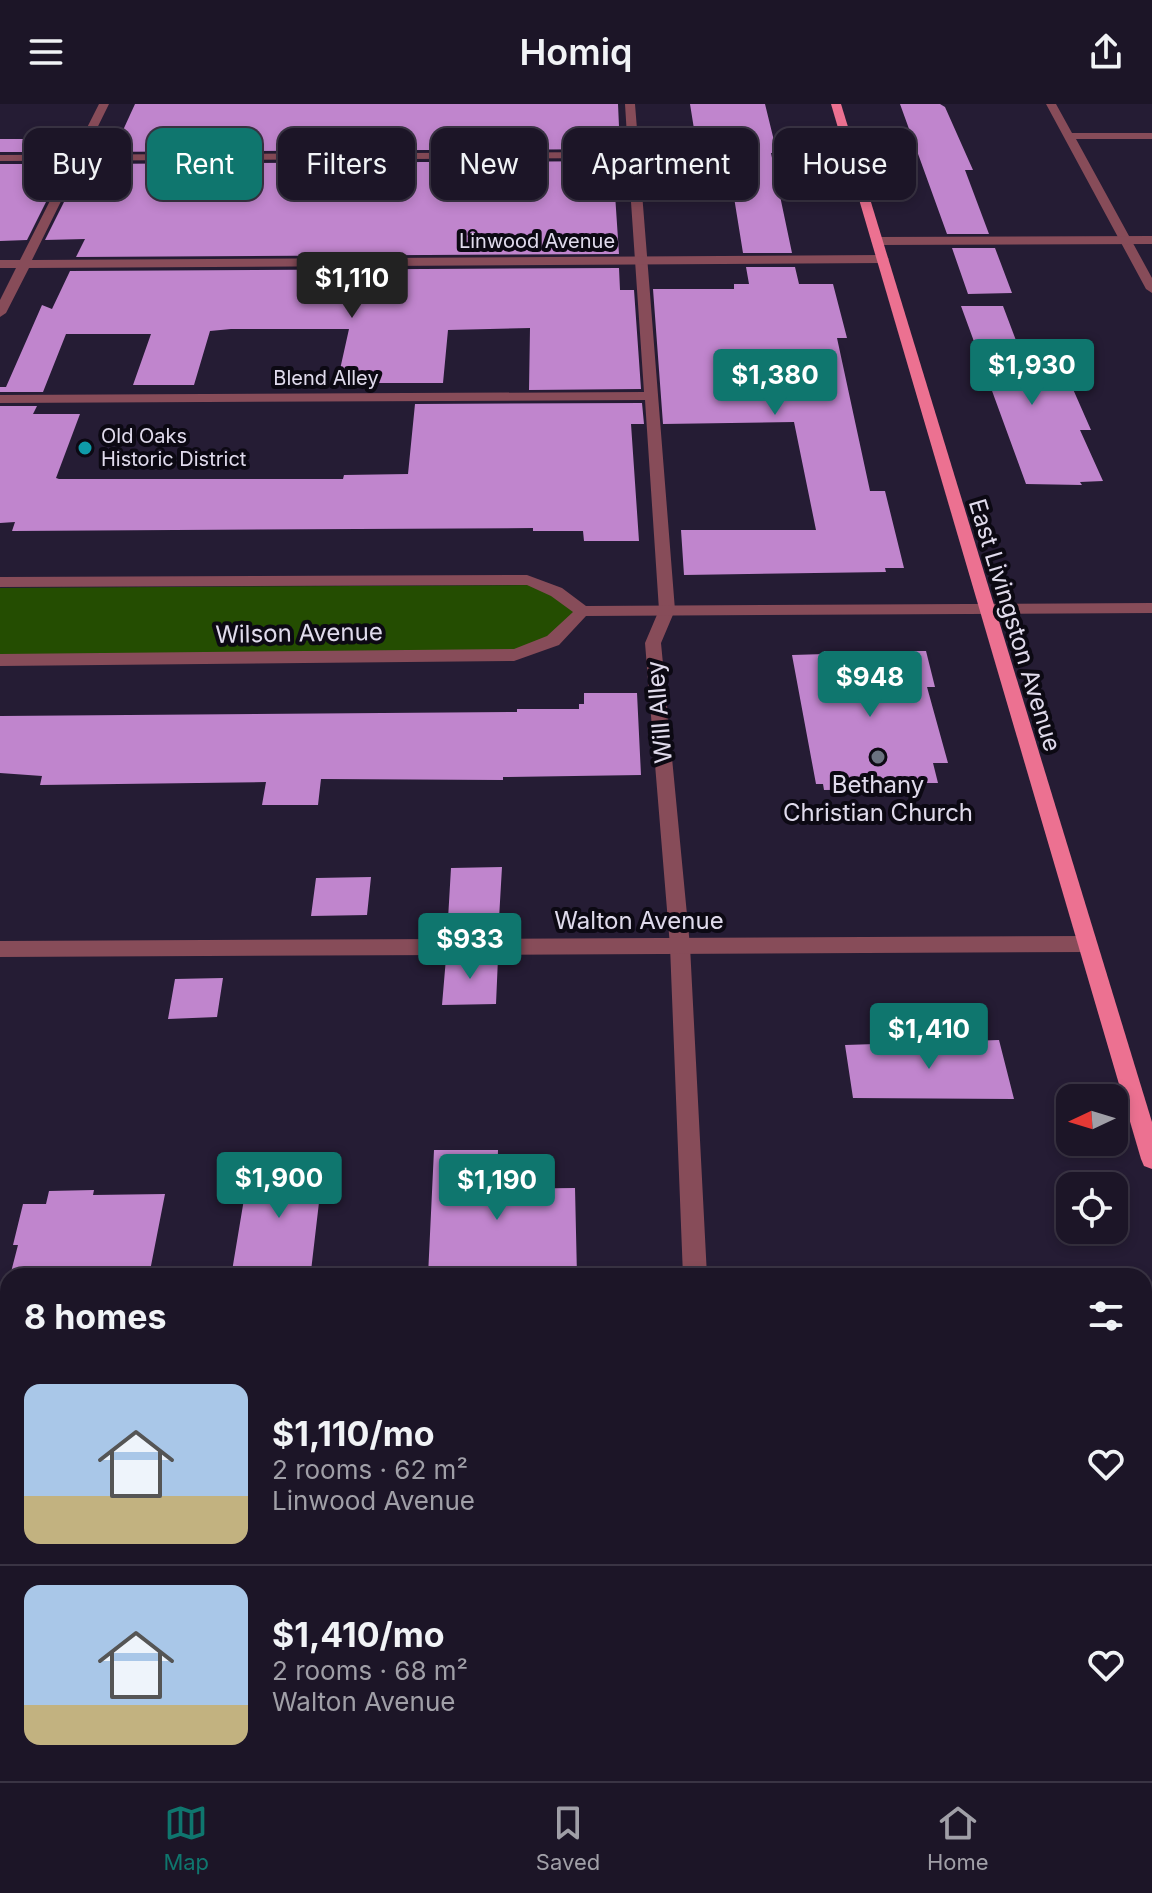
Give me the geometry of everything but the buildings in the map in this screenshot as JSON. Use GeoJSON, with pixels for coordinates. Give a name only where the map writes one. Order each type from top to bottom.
{"type":"FeatureCollection","features":[{"type":"Feature","properties":{"kind":"main road","name":"East Livingston Avenue"},"geometry":{"type":"LineString","coordinates":[[836,104],[1151,1155]]}},
{"type":"Feature","properties":{"kind":"street"},"geometry":{"type":"LineString","coordinates":[[92,128],[104,104]]}},
{"type":"Feature","properties":{"kind":"street","name":"Will Alley"},"geometry":{"type":"LineString","coordinates":[[630,104],[632,128]]}},
{"type":"Feature","properties":{"kind":"street"},"geometry":{"type":"LineString","coordinates":[[1051,104],[1152,289]]}},
{"type":"Feature","properties":{"kind":"street"},"geometry":{"type":"LineString","coordinates":[[1069,136],[1152,136]]}},
{"type":"Feature","properties":{"kind":"street"},"geometry":{"type":"LineString","coordinates":[[131,158],[563,155]]}},
{"type":"Feature","properties":{"kind":"street"},"geometry":{"type":"LineString","coordinates":[[0,158],[24,158]]}},
{"type":"Feature","properties":{"kind":"street"},"geometry":{"type":"LineString","coordinates":[[0,313],[56,200]]}},
{"type":"Feature","properties":{"kind":"street","name":"Will Alley"},"geometry":{"type":"LineString","coordinates":[[637,200],[667,610],[653,643],[680,946],[695,1268]]}},
{"type":"Feature","properties":{"kind":"street"},"geometry":{"type":"LineString","coordinates":[[877,241],[1152,240]]}},
{"type":"Feature","properties":{"kind":"street","name":"Linwood Avenue"},"geometry":{"type":"LineString","coordinates":[[0,264],[883,259]]}},
{"type":"Feature","properties":{"kind":"street","name":"Blend Alley"},"geometry":{"type":"LineString","coordinates":[[0,399],[651,396]]}},
{"type":"Feature","properties":{"kind":"street"},"geometry":{"type":"LineString","coordinates":[[0,582],[527,580],[557,590],[582,611],[1152,608]]}},
{"type":"Feature","properties":{"kind":"street","name":"Wilson Avenue"},"geometry":{"type":"LineString","coordinates":[[0,660],[514,655],[543,649],[567,629],[582,611]]}},
{"type":"Feature","properties":{"kind":"street","name":"Walton Avenue"},"geometry":{"type":"LineString","coordinates":[[0,949],[1087,944]]}},
{"type":"Feature","properties":{"kind":"green space"},"geometry":{"type":"Polygon","coordinates":[[[533,585],[579,611],[543,647],[512,652],[0,657],[0,588],[533,585]]]}},
{"type":"Feature","properties":{"kind":"place","name":"Old Oaks Historic District"},"geometry":{"type":"Point","coordinates":[85,448]}},
{"type":"Feature","properties":{"kind":"place","name":"Bethany Christian Church"},"geometry":{"type":"Point","coordinates":[878,757]}}]}
